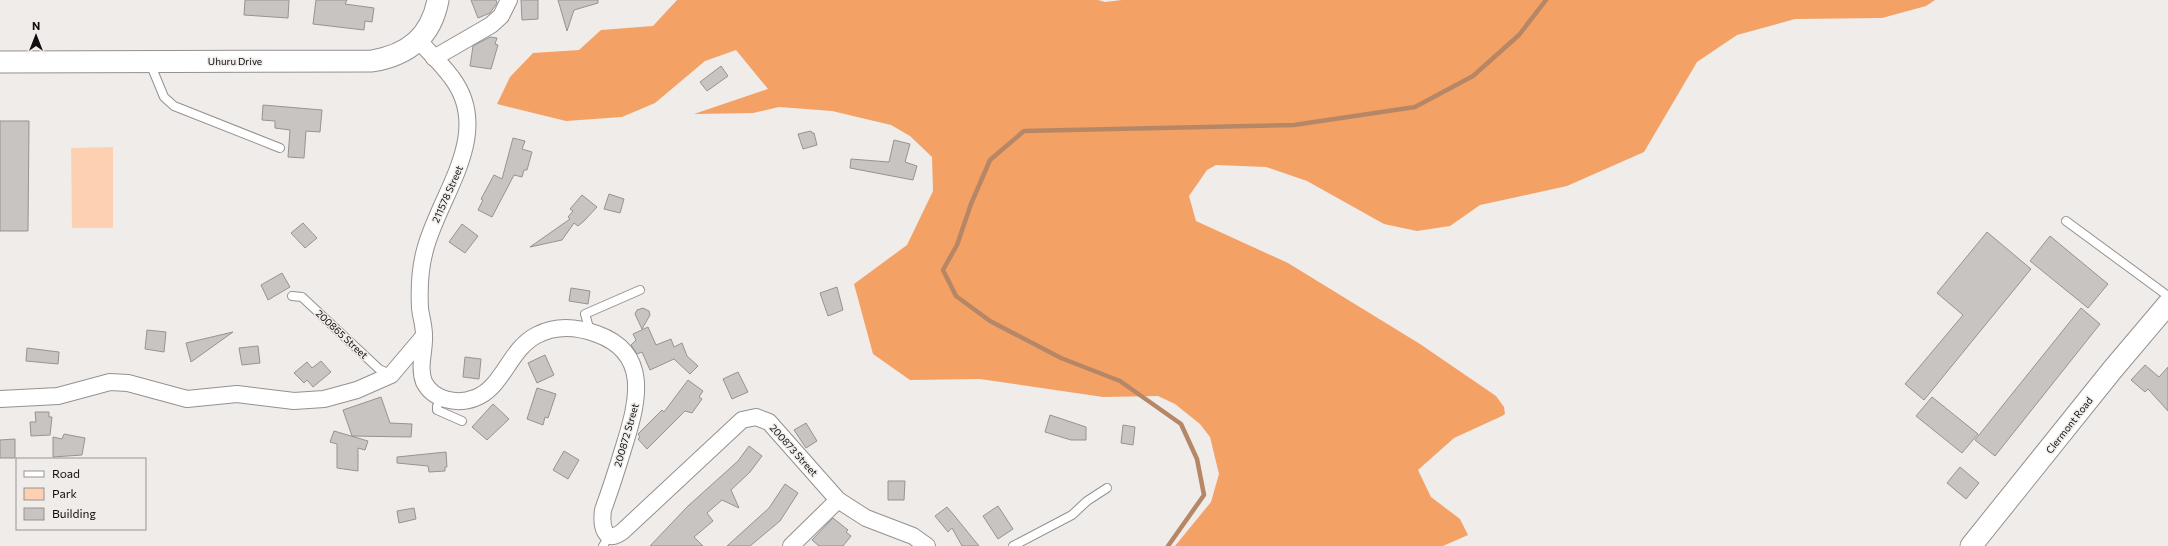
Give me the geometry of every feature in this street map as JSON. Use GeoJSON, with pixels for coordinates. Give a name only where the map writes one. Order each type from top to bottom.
{"type":"FeatureCollection","features":[{"type":"Feature","properties":{"kind":"street","name":"Uhuru Drive"},"geometry":{"type":"LineString","coordinates":[[0,62],[372,61],[404,52],[418,40],[429,26],[436,11],[438,0]]}},
{"type":"Feature","properties":{"kind":"street"},"geometry":{"type":"LineString","coordinates":[[434,58],[491,25],[500,16],[509,0]]}},
{"type":"Feature","properties":{"kind":"street","name":"211578 Street"},"geometry":{"type":"LineString","coordinates":[[418,40],[453,78],[463,98],[468,128],[465,150],[460,165],[430,233],[424,252],[421,271],[420,294],[424,336],[421,362],[424,380],[427,386],[431,391],[442,398]]}},
{"type":"Feature","properties":{"kind":"street","name":"Clermont Road"},"geometry":{"type":"LineString","coordinates":[[1971,546],[2113,368],[2168,304]]}},
{"type":"Feature","properties":{"kind":"street","name":"200872 Street"},"geometry":{"type":"LineString","coordinates":[[442,398],[456,401],[468,400],[483,394],[496,381],[521,345],[541,333],[560,328],[574,328],[605,336],[624,351],[633,367],[637,383],[634,414],[603,510],[602,527],[609,540]]}},
{"type":"Feature","properties":{"kind":"street"},"geometry":{"type":"LineString","coordinates":[[0,399],[58,396],[104,383],[119,382],[187,399],[245,394],[278,400],[310,400],[357,390],[391,375],[424,336]]}},
{"type":"Feature","properties":{"kind":"street","name":"200873 Street"},"geometry":{"type":"LineString","coordinates":[[609,540],[623,531],[742,420],[749,417],[756,417],[769,422],[838,500],[866,518],[913,536],[928,546]]}},
{"type":"Feature","properties":{"kind":"street"},"geometry":{"type":"LineString","coordinates":[[791,546],[838,500]]}},
{"type":"Feature","properties":{"kind":"lane"},"geometry":{"type":"LineString","coordinates":[[150,62],[164,97],[174,106],[280,148]]}},
{"type":"Feature","properties":{"kind":"lane"},"geometry":{"type":"LineString","coordinates":[[2066,221],[2168,296]]}},
{"type":"Feature","properties":{"kind":"lane"},"geometry":{"type":"LineString","coordinates":[[590,331],[585,314],[640,290]]}},
{"type":"Feature","properties":{"kind":"lane","name":"200865 Street"},"geometry":{"type":"LineString","coordinates":[[292,296],[302,297],[379,368],[391,375]]}},
{"type":"Feature","properties":{"kind":"lane"},"geometry":{"type":"LineString","coordinates":[[442,398],[437,406],[437,410],[462,421]]}},
{"type":"Feature","properties":{"kind":"lane"},"geometry":{"type":"LineString","coordinates":[[1012,546],[1072,515],[1087,501],[1107,488]]}},
{"type":"Feature","properties":{"kind":"green space"},"geometry":{"type":"Polygon","coordinates":[[[113,147],[113,228],[72,228],[71,148],[113,147]]]}},
{"type":"Feature","properties":{"kind":"shaded area"},"geometry":{"type":"Polygon","coordinates":[[[677,0],[1098,0],[1105,2],[1122,0],[1935,0],[1926,6],[1882,18],[1795,19],[1737,35],[1697,62],[1644,152],[1567,186],[1480,205],[1450,226],[1417,231],[1384,224],[1307,181],[1266,167],[1216,165],[1207,170],[1189,196],[1196,221],[1288,263],[1420,344],[1496,396],[1504,407],[1505,414],[1454,438],[1418,470],[1431,497],[1460,519],[1468,535],[1443,546],[1175,546],[1211,502],[1219,474],[1210,437],[1200,424],[1175,404],[1158,396],[1103,397],[980,379],[910,380],[873,354],[854,284],[907,245],[933,191],[932,157],[910,136],[891,125],[832,111],[779,107],[753,113],[694,114],[768,89],[736,50],[705,61],[655,103],[622,117],[566,121],[497,104],[510,77],[533,53],[579,50],[601,30],[653,26],[677,0]]]}},
{"type":"Feature","properties":{"kind":"building"},"geometry":{"type":"Polygon","coordinates":[[[245,0],[289,0],[288,18],[244,15],[245,0]]]}},
{"type":"Feature","properties":{"kind":"building"},"geometry":{"type":"Polygon","coordinates":[[[316,0],[347,0],[345,4],[374,8],[372,22],[365,21],[364,30],[313,24],[316,0]]]}},
{"type":"Feature","properties":{"kind":"building"},"geometry":{"type":"Polygon","coordinates":[[[471,0],[496,0],[497,3],[490,13],[478,18],[471,0]]]}},
{"type":"Feature","properties":{"kind":"building"},"geometry":{"type":"Polygon","coordinates":[[[521,0],[538,0],[538,19],[522,20],[521,0]]]}},
{"type":"Feature","properties":{"kind":"building"},"geometry":{"type":"Polygon","coordinates":[[[558,0],[598,0],[598,3],[574,10],[567,31],[558,0]]]}},
{"type":"Feature","properties":{"kind":"building"},"geometry":{"type":"Polygon","coordinates":[[[490,37],[497,38],[495,44],[498,45],[491,69],[470,66],[473,46],[490,37]]]}},
{"type":"Feature","properties":{"kind":"building"},"geometry":{"type":"Polygon","coordinates":[[[721,66],[728,76],[707,91],[700,82],[721,66]]]}},
{"type":"Feature","properties":{"kind":"building"},"geometry":{"type":"Polygon","coordinates":[[[263,105],[322,110],[320,132],[306,131],[304,158],[288,157],[290,130],[275,128],[275,121],[262,120],[263,105]]]}},
{"type":"Feature","properties":{"kind":"building"},"geometry":{"type":"Polygon","coordinates":[[[0,121],[29,121],[28,231],[0,231],[0,121]]]}},
{"type":"Feature","properties":{"kind":"building"},"geometry":{"type":"Polygon","coordinates":[[[811,131],[814,133],[817,145],[803,149],[798,134],[811,131]]]}},
{"type":"Feature","properties":{"kind":"building"},"geometry":{"type":"Polygon","coordinates":[[[513,138],[525,141],[522,149],[532,152],[527,170],[524,170],[522,177],[514,175],[492,217],[478,210],[483,200],[481,199],[494,175],[502,179],[513,138]]]}},
{"type":"Feature","properties":{"kind":"building"},"geometry":{"type":"Polygon","coordinates":[[[894,140],[910,144],[905,162],[917,166],[913,180],[850,168],[851,159],[889,162],[894,140]]]}},
{"type":"Feature","properties":{"kind":"building"},"geometry":{"type":"Polygon","coordinates":[[[609,194],[624,199],[620,213],[604,209],[609,194]]]}},
{"type":"Feature","properties":{"kind":"building"},"geometry":{"type":"Polygon","coordinates":[[[582,195],[597,207],[584,221],[578,226],[574,223],[562,240],[530,247],[570,219],[568,217],[573,211],[570,209],[582,195]]]}},
{"type":"Feature","properties":{"kind":"building"},"geometry":{"type":"Polygon","coordinates":[[[303,223],[317,238],[305,248],[291,233],[303,223]]]}},
{"type":"Feature","properties":{"kind":"building"},"geometry":{"type":"Polygon","coordinates":[[[462,224],[478,236],[465,253],[449,242],[462,224]]]}},
{"type":"Feature","properties":{"kind":"building"},"geometry":{"type":"Polygon","coordinates":[[[1987,232],[2031,269],[1924,400],[1905,384],[1963,315],[1937,293],[1987,232]]]}},
{"type":"Feature","properties":{"kind":"building"},"geometry":{"type":"Polygon","coordinates":[[[2050,236],[2108,284],[2088,308],[2030,261],[2050,236]]]}},
{"type":"Feature","properties":{"kind":"building"},"geometry":{"type":"Polygon","coordinates":[[[282,273],[290,287],[268,300],[261,285],[282,273]]]}},
{"type":"Feature","properties":{"kind":"building"},"geometry":{"type":"Polygon","coordinates":[[[837,287],[843,310],[828,316],[820,293],[837,287]]]}},
{"type":"Feature","properties":{"kind":"building"},"geometry":{"type":"Polygon","coordinates":[[[571,288],[590,291],[588,304],[569,301],[571,288]]]}},
{"type":"Feature","properties":{"kind":"building"},"geometry":{"type":"Polygon","coordinates":[[[643,308],[649,311],[650,315],[642,329],[635,314],[637,310],[643,308]]]}},
{"type":"Feature","properties":{"kind":"building"},"geometry":{"type":"Polygon","coordinates":[[[2081,308],[2100,324],[1995,456],[1975,440],[2081,308]]]}},
{"type":"Feature","properties":{"kind":"building"},"geometry":{"type":"Polygon","coordinates":[[[648,327],[656,345],[671,339],[674,347],[682,343],[687,356],[698,366],[690,374],[674,359],[650,370],[642,352],[637,354],[631,345],[636,340],[633,334],[648,327]]]}},
{"type":"Feature","properties":{"kind":"building"},"geometry":{"type":"Polygon","coordinates":[[[147,330],[166,332],[164,352],[145,349],[147,330]]]}},
{"type":"Feature","properties":{"kind":"building"},"geometry":{"type":"Polygon","coordinates":[[[233,332],[191,362],[186,343],[233,332]]]}},
{"type":"Feature","properties":{"kind":"building"},"geometry":{"type":"Polygon","coordinates":[[[258,346],[260,363],[242,365],[239,348],[258,346]]]}},
{"type":"Feature","properties":{"kind":"building"},"geometry":{"type":"Polygon","coordinates":[[[27,348],[59,352],[58,364],[26,361],[27,348]]]}},
{"type":"Feature","properties":{"kind":"building"},"geometry":{"type":"Polygon","coordinates":[[[545,355],[554,375],[537,383],[528,363],[545,355]]]}},
{"type":"Feature","properties":{"kind":"building"},"geometry":{"type":"Polygon","coordinates":[[[465,357],[481,359],[479,379],[463,377],[465,357]]]}},
{"type":"Feature","properties":{"kind":"building"},"geometry":{"type":"Polygon","coordinates":[[[321,361],[331,372],[313,387],[307,380],[304,383],[294,373],[307,362],[312,368],[321,361]]]}},
{"type":"Feature","properties":{"kind":"building"},"geometry":{"type":"Polygon","coordinates":[[[2145,365],[2159,377],[2168,367],[2168,411],[2148,389],[2145,392],[2131,380],[2145,365]]]}},
{"type":"Feature","properties":{"kind":"building"},"geometry":{"type":"Polygon","coordinates":[[[738,372],[748,392],[732,399],[723,379],[738,372]]]}},
{"type":"Feature","properties":{"kind":"building"},"geometry":{"type":"Polygon","coordinates":[[[688,380],[703,391],[699,397],[702,399],[692,413],[685,411],[647,449],[638,439],[640,437],[638,434],[662,410],[664,412],[688,380]]]}},
{"type":"Feature","properties":{"kind":"building"},"geometry":{"type":"Polygon","coordinates":[[[537,388],[556,394],[548,418],[545,417],[543,425],[527,419],[537,388]]]}},
{"type":"Feature","properties":{"kind":"building"},"geometry":{"type":"Polygon","coordinates":[[[381,397],[390,423],[412,424],[411,437],[352,436],[343,410],[381,397]]]}},
{"type":"Feature","properties":{"kind":"building"},"geometry":{"type":"Polygon","coordinates":[[[1932,397],[1978,434],[1962,453],[1916,416],[1932,397]]]}},
{"type":"Feature","properties":{"kind":"building"},"geometry":{"type":"Polygon","coordinates":[[[493,404],[509,419],[487,440],[472,427],[493,404]]]}},
{"type":"Feature","properties":{"kind":"building"},"geometry":{"type":"Polygon","coordinates":[[[35,412],[49,412],[49,417],[52,417],[50,435],[31,436],[30,422],[36,422],[35,412]]]}},
{"type":"Feature","properties":{"kind":"building"},"geometry":{"type":"Polygon","coordinates":[[[1050,415],[1086,427],[1086,440],[1071,440],[1045,432],[1050,415]]]}},
{"type":"Feature","properties":{"kind":"building"},"geometry":{"type":"Polygon","coordinates":[[[806,423],[817,441],[806,448],[794,430],[806,423]]]}},
{"type":"Feature","properties":{"kind":"building"},"geometry":{"type":"Polygon","coordinates":[[[1123,425],[1135,427],[1133,445],[1121,443],[1123,425]]]}},
{"type":"Feature","properties":{"kind":"building"},"geometry":{"type":"Polygon","coordinates":[[[334,431],[368,441],[365,450],[358,448],[358,471],[337,468],[337,444],[330,442],[334,431]]]}},
{"type":"Feature","properties":{"kind":"building"},"geometry":{"type":"Polygon","coordinates":[[[64,434],[85,438],[82,455],[53,457],[53,437],[62,439],[64,434]]]}},
{"type":"Feature","properties":{"kind":"building"},"geometry":{"type":"Polygon","coordinates":[[[15,439],[15,458],[0,458],[0,440],[15,439]]]}},
{"type":"Feature","properties":{"kind":"building"},"geometry":{"type":"Polygon","coordinates":[[[749,446],[762,456],[750,472],[731,490],[739,508],[722,500],[707,513],[713,521],[694,537],[703,546],[650,546],[688,506],[738,461],[749,446]]]}},
{"type":"Feature","properties":{"kind":"building"},"geometry":{"type":"Polygon","coordinates":[[[564,451],[579,460],[568,479],[553,470],[564,451]]]}},
{"type":"Feature","properties":{"kind":"building"},"geometry":{"type":"Polygon","coordinates":[[[446,452],[447,467],[445,467],[445,471],[429,472],[428,466],[397,463],[397,457],[446,452]]]}},
{"type":"Feature","properties":{"kind":"building"},"geometry":{"type":"Polygon","coordinates":[[[1960,467],[1979,483],[1966,499],[1947,483],[1960,467]]]}},
{"type":"Feature","properties":{"kind":"building"},"geometry":{"type":"Polygon","coordinates":[[[888,481],[905,481],[904,500],[888,500],[888,481]]]}},
{"type":"Feature","properties":{"kind":"building"},"geometry":{"type":"Polygon","coordinates":[[[785,484],[798,493],[780,521],[750,546],[727,546],[769,508],[785,484]]]}},
{"type":"Feature","properties":{"kind":"building"},"geometry":{"type":"Polygon","coordinates":[[[998,506],[1013,529],[998,539],[983,516],[998,506]]]}},
{"type":"Feature","properties":{"kind":"building"},"geometry":{"type":"Polygon","coordinates":[[[947,507],[979,546],[962,546],[952,528],[948,532],[935,516],[947,507]]]}},
{"type":"Feature","properties":{"kind":"building"},"geometry":{"type":"Polygon","coordinates":[[[414,508],[416,519],[399,523],[397,511],[414,508]]]}},
{"type":"Feature","properties":{"kind":"building"},"geometry":{"type":"Polygon","coordinates":[[[833,518],[848,530],[846,532],[851,536],[843,546],[819,546],[812,540],[833,518]]]}},
{"type":"Feature","properties":{"kind":"waterway"},"geometry":{"type":"LineString","coordinates":[[1168,546],[1204,495],[1197,459],[1181,424],[1120,381],[1061,358],[990,321],[956,296],[943,270],[957,245],[971,204],[990,160],[1024,131],[1294,125],[1415,107],[1473,76],[1519,35],[1546,0]]}}]}
